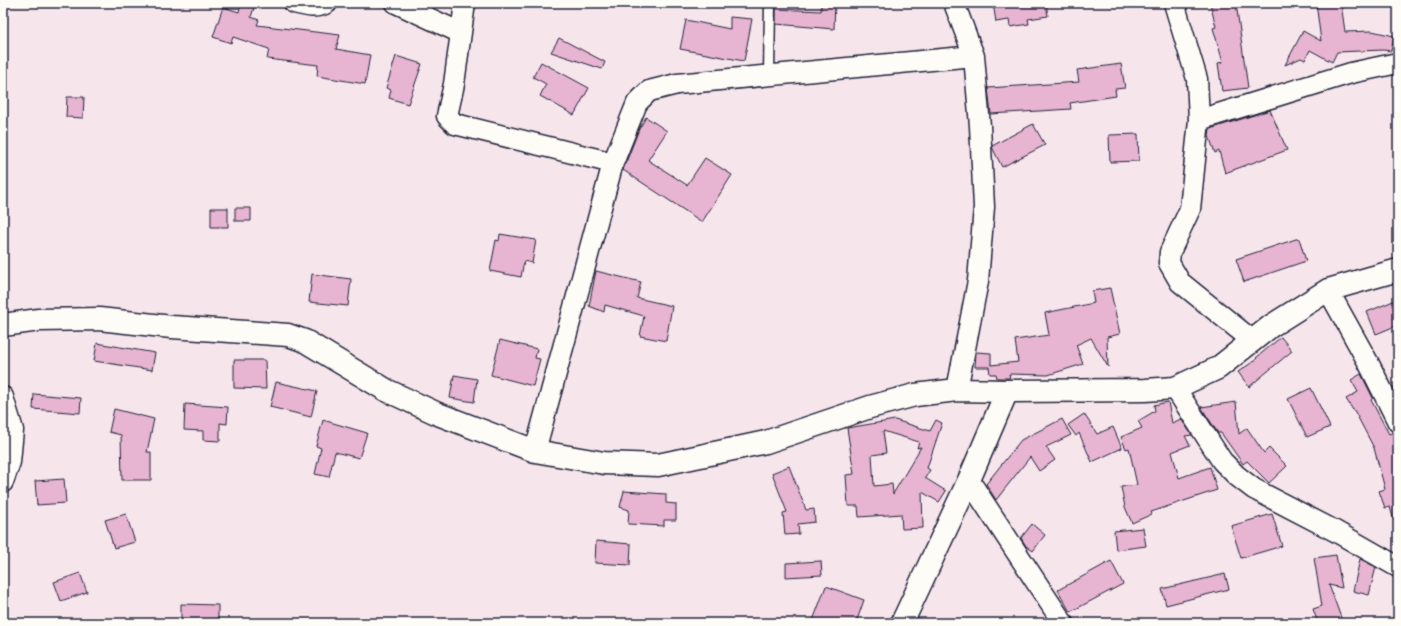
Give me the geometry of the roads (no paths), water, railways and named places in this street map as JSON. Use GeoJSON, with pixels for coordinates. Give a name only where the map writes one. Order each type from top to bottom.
{"type":"FeatureCollection","features":[{"type":"Feature","properties":{"kind":"street"},"geometry":{"type":"LineString","coordinates":[[294,3],[311,7],[319,7],[327,3]]}},
{"type":"Feature","properties":{"kind":"street"},"geometry":{"type":"LineString","coordinates":[[396,3],[461,33]]}},
{"type":"Feature","properties":{"kind":"street"},"geometry":{"type":"LineString","coordinates":[[465,3],[447,116],[455,124],[613,163]]}},
{"type":"Feature","properties":{"kind":"street"},"geometry":{"type":"LineString","coordinates":[[954,3],[974,56],[980,126],[984,207],[978,281],[957,390]]}},
{"type":"Feature","properties":{"kind":"street"},"geometry":{"type":"LineString","coordinates":[[1174,3],[1197,79],[1199,120],[1190,209],[1170,252],[1169,263],[1180,282],[1253,341]]}},
{"type":"Feature","properties":{"kind":"street"},"geometry":{"type":"LineString","coordinates":[[535,451],[613,163],[637,103],[649,91],[677,84],[974,56]]}},
{"type":"Feature","properties":{"kind":"street"},"geometry":{"type":"LineString","coordinates":[[1199,120],[1351,73],[1393,64],[1398,65]]}},
{"type":"Feature","properties":{"kind":"street"},"geometry":{"type":"LineString","coordinates":[[3,325],[39,320],[99,319],[172,327],[288,335],[305,341],[386,390],[438,414],[535,451],[604,463],[658,465],[766,442],[870,407],[914,395],[957,390],[1145,390],[1176,388],[1218,368],[1271,326],[1328,290],[1398,270]]}},
{"type":"Feature","properties":{"kind":"street"},"geometry":{"type":"LineString","coordinates":[[1328,290],[1368,362],[1398,422]]}},
{"type":"Feature","properties":{"kind":"street"},"geometry":{"type":"LineString","coordinates":[[1176,388],[1222,460],[1237,476],[1254,489],[1335,531],[1398,567]]}},
{"type":"Feature","properties":{"kind":"street"},"geometry":{"type":"LineString","coordinates":[[902,623],[1007,391]]}},
{"type":"Feature","properties":{"kind":"street"},"geometry":{"type":"LineString","coordinates":[[3,397],[13,430],[10,462],[3,482]]}},
{"type":"Feature","properties":{"kind":"street"},"geometry":{"type":"LineString","coordinates":[[968,480],[1063,623]]}},
{"type":"Feature","properties":{"kind":"lane"},"geometry":{"type":"LineString","coordinates":[[769,75],[770,3]]}}]}
